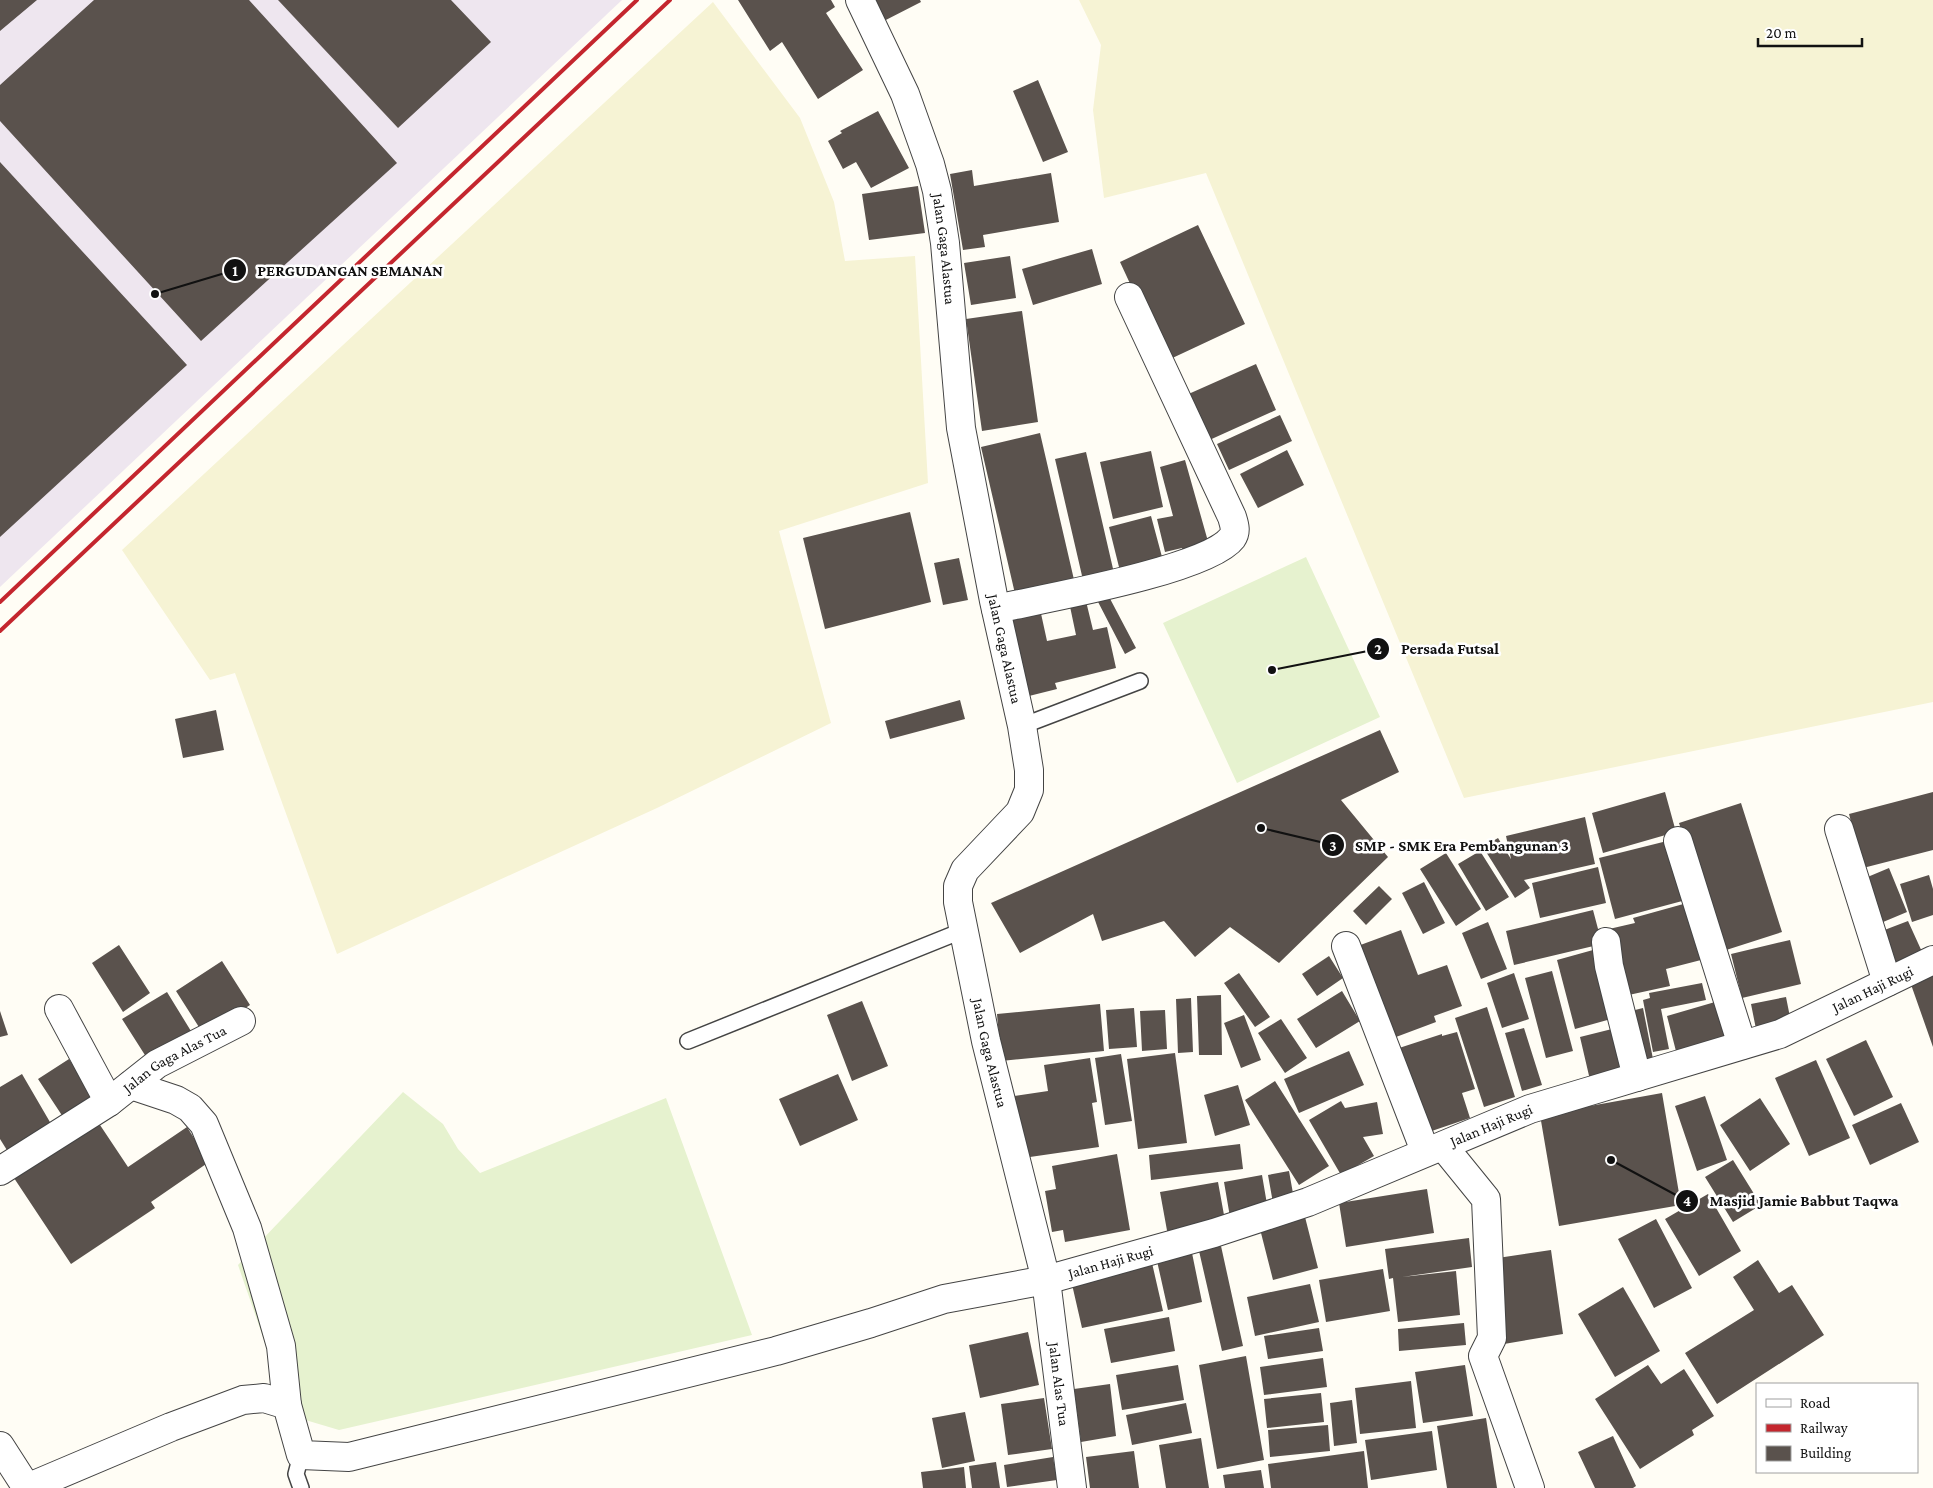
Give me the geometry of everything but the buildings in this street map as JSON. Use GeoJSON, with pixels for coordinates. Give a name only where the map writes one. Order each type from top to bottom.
{"type":"FeatureCollection","features":[{"type":"Feature","properties":{"kind":"street","name":"Jalan Gaga Alastua"},"geometry":{"type":"LineString","coordinates":[[860,0],[905,94],[930,164],[937,191],[945,243],[961,428],[996,609],[1022,726],[1029,770],[1026,799],[1010,824],[970,863],[961,876],[958,902],[986,1041],[1046,1280]]}},
{"type":"Feature","properties":{"kind":"street"},"geometry":{"type":"LineString","coordinates":[[996,609],[1102,586],[1199,560],[1222,548],[1233,538],[1236,529],[1232,517],[1129,297]]}},
{"type":"Feature","properties":{"kind":"street"},"geometry":{"type":"LineString","coordinates":[[1839,829],[1887,982]]}},
{"type":"Feature","properties":{"kind":"street"},"geometry":{"type":"LineString","coordinates":[[1678,841],[1742,1045]]}},
{"type":"Feature","properties":{"kind":"street"},"geometry":{"type":"LineString","coordinates":[[1606,942],[1609,966],[1636,1077]]}},
{"type":"Feature","properties":{"kind":"street"},"geometry":{"type":"LineString","coordinates":[[1346,946],[1434,1148],[1486,1199],[1492,1338],[1483,1356],[1530,1488]]}},
{"type":"Feature","properties":{"kind":"street","name":"Jalan Haji Rugi"},"geometry":{"type":"LineString","coordinates":[[301,1455],[349,1456],[776,1351],[871,1324],[944,1299],[1046,1280],[1214,1233],[1308,1202],[1530,1109],[1780,1034],[1933,960]]}},
{"type":"Feature","properties":{"kind":"street","name":"Jalan Gaga Alas Tua"},"geometry":{"type":"LineString","coordinates":[[59,1009],[109,1102]]}},
{"type":"Feature","properties":{"kind":"street","name":"Jalan Gaga Alas Tua"},"geometry":{"type":"LineString","coordinates":[[0,1171],[109,1102],[157,1064],[241,1021]]}},
{"type":"Feature","properties":{"kind":"street"},"geometry":{"type":"LineString","coordinates":[[131,1085],[176,1100],[190,1108],[204,1124],[247,1228],[281,1346],[288,1405],[301,1455]]}},
{"type":"Feature","properties":{"kind":"street","name":"Jalan Alas Tua"},"geometry":{"type":"LineString","coordinates":[[1046,1280],[1072,1488]]}},
{"type":"Feature","properties":{"kind":"street"},"geometry":{"type":"LineString","coordinates":[[4,1458],[27,1488],[171,1427],[243,1400],[264,1398],[288,1405]]}},
{"type":"Feature","properties":{"kind":"lane"},"geometry":{"type":"LineString","coordinates":[[1022,726],[1140,681]]}},
{"type":"Feature","properties":{"kind":"lane"},"geometry":{"type":"LineString","coordinates":[[688,1040],[964,930]]}},
{"type":"Feature","properties":{"kind":"lane"},"geometry":{"type":"LineString","coordinates":[[301,1455],[296,1474],[301,1488]]}},
{"type":"Feature","properties":{"kind":"shaded area"},"geometry":{"type":"Polygon","coordinates":[[[0,0],[622,0],[0,587],[0,0]]]}},
{"type":"Feature","properties":{"kind":"shaded area"},"geometry":{"type":"Polygon","coordinates":[[[1079,0],[1933,0],[1933,702],[1464,798],[1206,173],[1104,198],[1093,110],[1101,45],[1079,0]]]}},
{"type":"Feature","properties":{"kind":"shaded area"},"geometry":{"type":"Polygon","coordinates":[[[713,2],[800,118],[834,202],[845,261],[915,256],[928,483],[779,531],[831,723],[657,808],[337,954],[235,673],[210,680],[122,550],[713,2]]]}},
{"type":"Feature","properties":{"kind":"green space"},"geometry":{"type":"Polygon","coordinates":[[[1306,557],[1380,717],[1237,783],[1163,623],[1306,557]]]}},
{"type":"Feature","properties":{"kind":"green space"},"geometry":{"type":"Polygon","coordinates":[[[403,1092],[443,1124],[458,1149],[480,1173],[666,1098],[752,1335],[339,1430],[302,1419],[281,1389],[238,1265],[403,1092]]]}},
{"type":"Feature","properties":{"kind":"railway"},"geometry":{"type":"LineString","coordinates":[[0,602],[637,0]]}},
{"type":"Feature","properties":{"kind":"railway"},"geometry":{"type":"LineString","coordinates":[[0,631],[670,0]]}},
{"type":"Feature","properties":{"kind":"place","name":"PERGUDANGAN SEMANAN"},"geometry":{"type":"Point","coordinates":[155,294]}},
{"type":"Feature","properties":{"kind":"place","name":"Persada Futsal"},"geometry":{"type":"Point","coordinates":[1272,670]}},
{"type":"Feature","properties":{"kind":"place","name":"SMP - SMK Era Pembangunan 3"},"geometry":{"type":"Point","coordinates":[1261,828]}},
{"type":"Feature","properties":{"kind":"place","name":"Masjid Jamie Babbut Taqwa"},"geometry":{"type":"Point","coordinates":[1611,1160]}}]}
